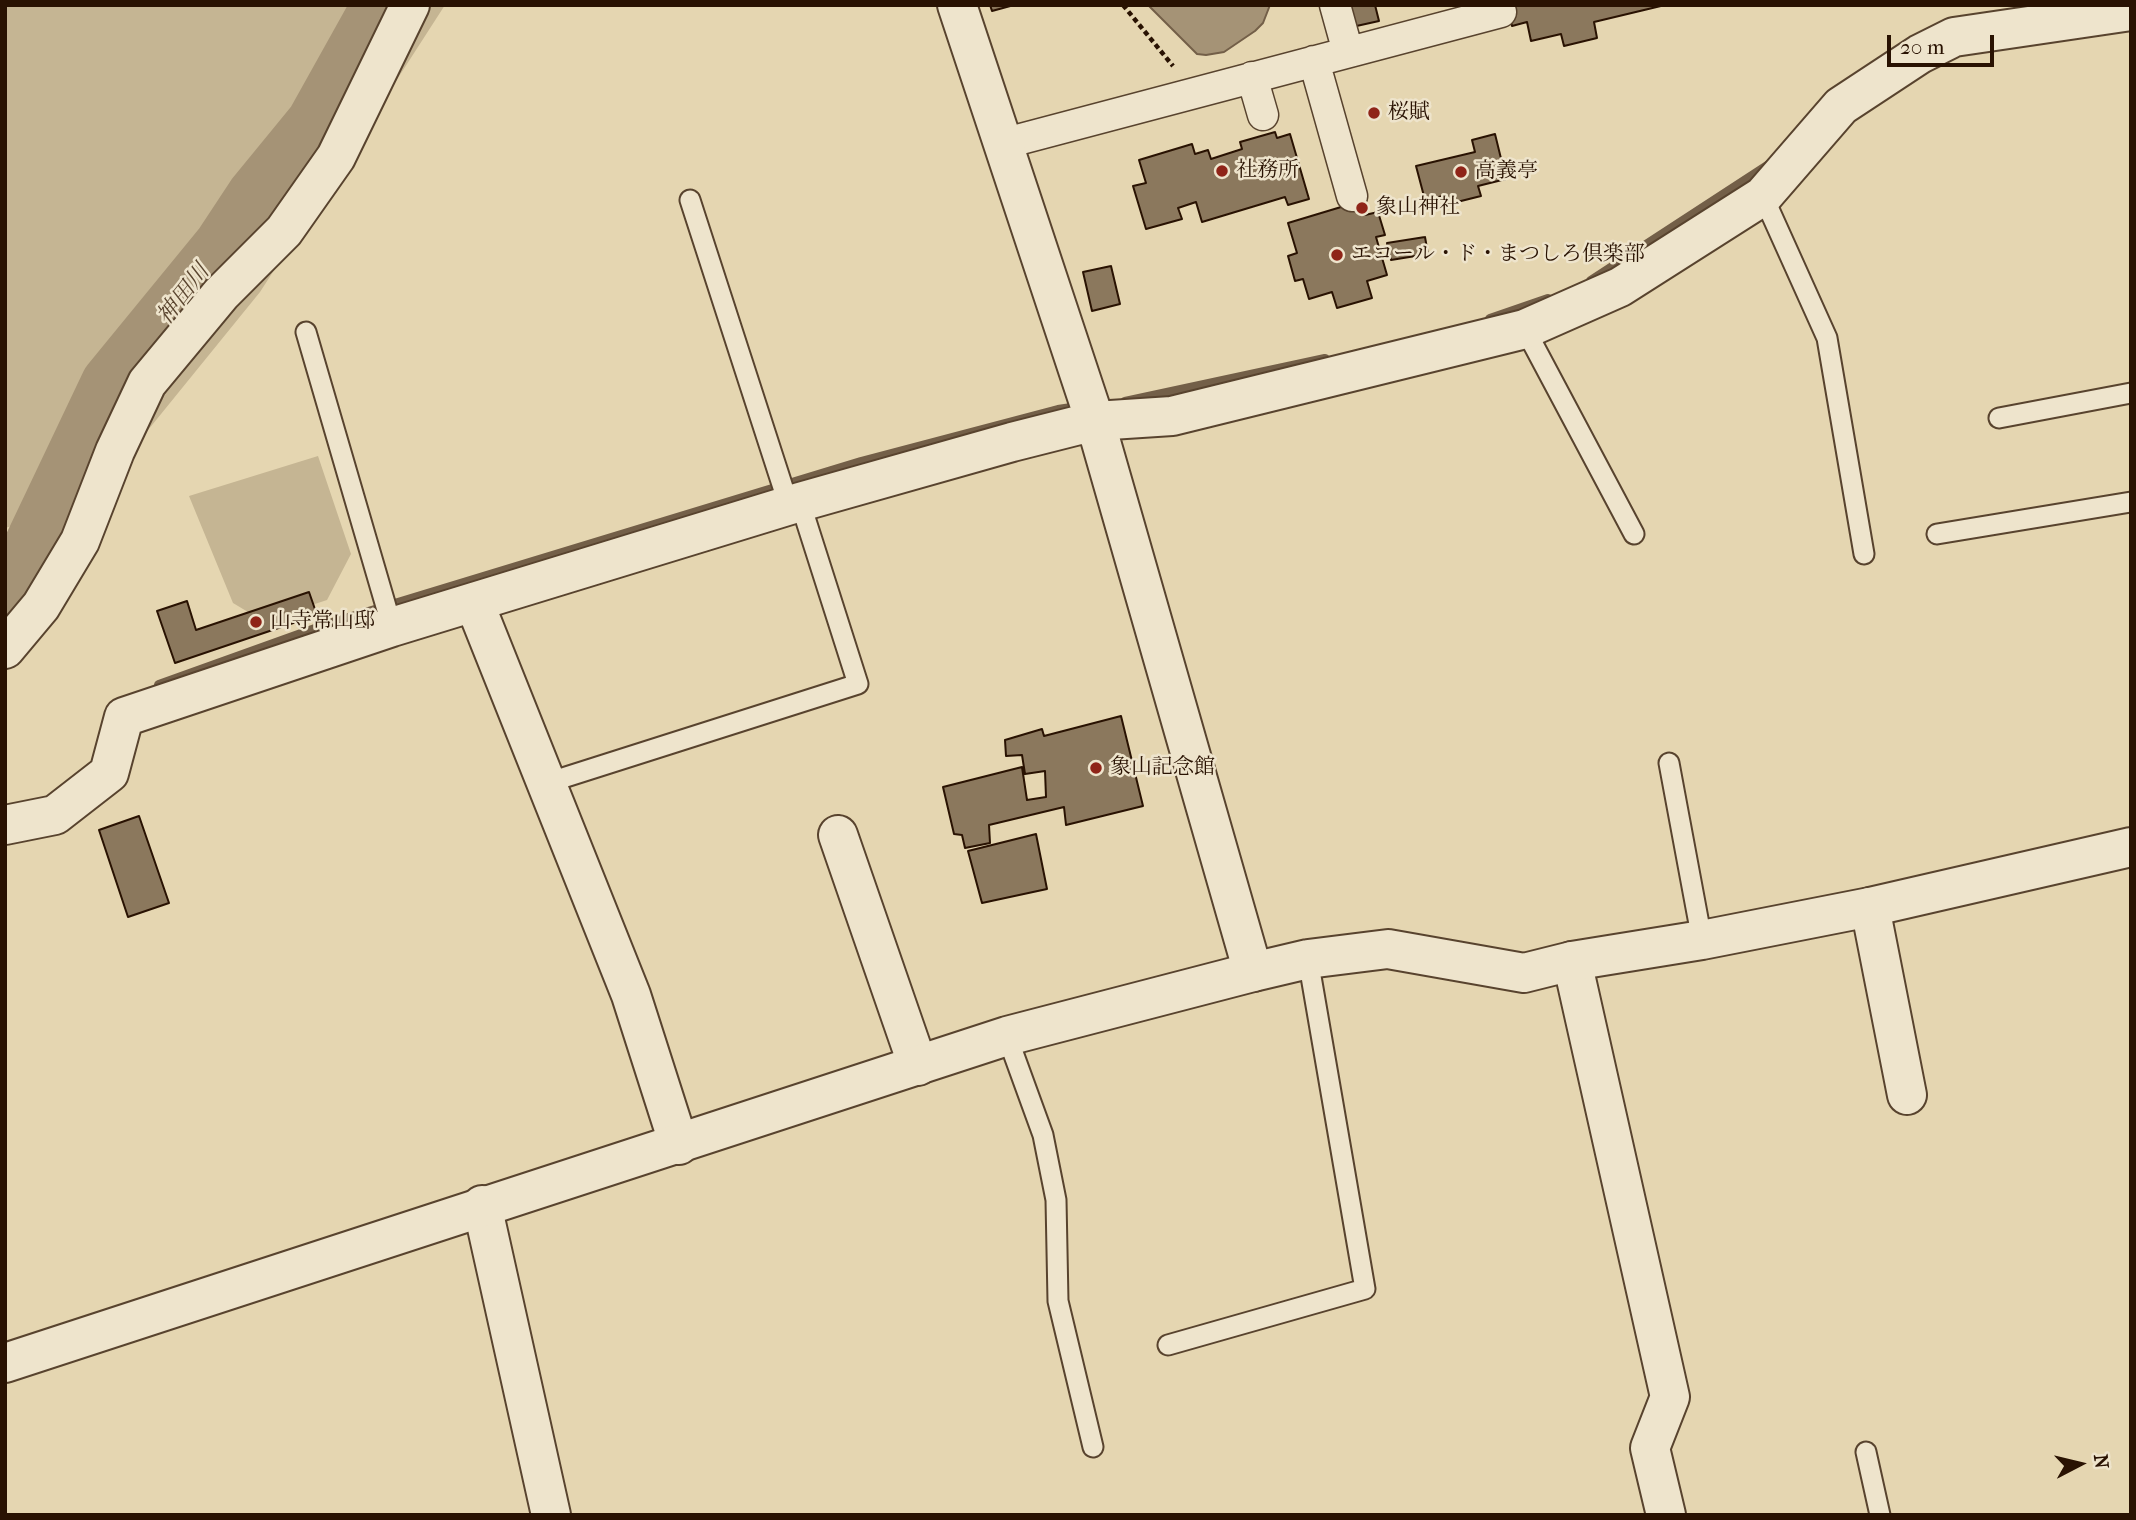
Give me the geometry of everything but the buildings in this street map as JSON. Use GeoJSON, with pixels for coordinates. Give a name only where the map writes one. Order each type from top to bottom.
{"type":"FeatureCollection","features":[{"type":"Feature","properties":{"kind":"street"},"geometry":{"type":"LineString","coordinates":[[5,649],[41,606],[80,541],[115,450],[147,383],[221,294],[284,231],[336,158],[410,5]]}},
{"type":"Feature","properties":{"kind":"street"},"geometry":{"type":"LineString","coordinates":[[957,5],[1095,421],[1252,972]]}},
{"type":"Feature","properties":{"kind":"street"},"geometry":{"type":"LineString","coordinates":[[1335,5],[1348,52]]}},
{"type":"Feature","properties":{"kind":"street"},"geometry":{"type":"LineString","coordinates":[[5,825],[55,815],[109,773],[124,717],[392,627],[794,504],[1095,421],[1172,416],[1525,329],[1620,287],[1763,196],[1841,106],[1920,54],[1954,37],[2119,10]]}},
{"type":"Feature","properties":{"kind":"street"},"geometry":{"type":"LineString","coordinates":[[1002,144],[1348,52],[1437,17],[1501,12]]}},
{"type":"Feature","properties":{"kind":"street"},"geometry":{"type":"LineString","coordinates":[[1314,61],[1352,196]]}},
{"type":"Feature","properties":{"kind":"street"},"geometry":{"type":"LineString","coordinates":[[1252,77],[1263,115]]}},
{"type":"Feature","properties":{"kind":"street"},"geometry":{"type":"LineString","coordinates":[[474,602],[631,995],[679,1145]]}},
{"type":"Feature","properties":{"kind":"street"},"geometry":{"type":"LineString","coordinates":[[838,835],[918,1066]]}},
{"type":"Feature","properties":{"kind":"street"},"geometry":{"type":"LineString","coordinates":[[5,1363],[482,1205],[679,1145],[1007,1036],[1252,972],[1308,959],[1388,948],[1524,973],[1572,961],[1702,940],[1870,907],[2131,847]]}},
{"type":"Feature","properties":{"kind":"street"},"geometry":{"type":"LineString","coordinates":[[1870,907],[1906,1095]]}},
{"type":"Feature","properties":{"kind":"street"},"geometry":{"type":"LineString","coordinates":[[1572,961],[1670,1397],[1650,1448],[1666,1515]]}},
{"type":"Feature","properties":{"kind":"street"},"geometry":{"type":"LineString","coordinates":[[482,1205],[551,1515]]}},
{"type":"Feature","properties":{"kind":"lane"},"geometry":{"type":"LineString","coordinates":[[1763,196],[1827,338],[1864,554]]}},
{"type":"Feature","properties":{"kind":"lane"},"geometry":{"type":"LineString","coordinates":[[547,783],[858,684],[690,200]]}},
{"type":"Feature","properties":{"kind":"lane"},"geometry":{"type":"LineString","coordinates":[[1525,329],[1634,534]]}},
{"type":"Feature","properties":{"kind":"lane"},"geometry":{"type":"LineString","coordinates":[[306,331],[392,627]]}},
{"type":"Feature","properties":{"kind":"lane"},"geometry":{"type":"LineString","coordinates":[[1999,418],[2131,393]]}},
{"type":"Feature","properties":{"kind":"lane"},"geometry":{"type":"LineString","coordinates":[[1937,534],[2131,502]]}},
{"type":"Feature","properties":{"kind":"lane"},"geometry":{"type":"LineString","coordinates":[[1670,763],[1702,940]]}},
{"type":"Feature","properties":{"kind":"lane"},"geometry":{"type":"LineString","coordinates":[[1168,1345],[1365,1289],[1308,959]]}},
{"type":"Feature","properties":{"kind":"lane"},"geometry":{"type":"LineString","coordinates":[[1007,1036],[1043,1135],[1056,1200],[1058,1301],[1093,1447]]}},
{"type":"Feature","properties":{"kind":"lane"},"geometry":{"type":"LineString","coordinates":[[1866,1452],[1880,1515]]}},
{"type":"Feature","properties":{"kind":"path"},"geometry":{"type":"LineString","coordinates":[[1123,5],[1191,93]]}},
{"type":"Feature","properties":{"kind":"shaded area"},"geometry":{"type":"Polygon","coordinates":[[[5,5],[445,5],[260,292],[88,504],[5,528],[5,5]]]}},
{"type":"Feature","properties":{"kind":"shaded area"},"geometry":{"type":"Polygon","coordinates":[[[1148,5],[1270,5],[1263,23],[1255,31],[1224,52],[1206,55],[1197,54],[1148,5]]]}},
{"type":"Feature","properties":{"kind":"shaded area"},"geometry":{"type":"Polygon","coordinates":[[[318,456],[351,554],[327,600],[263,621],[233,603],[189,496],[318,456]]]}},
{"type":"Feature","properties":{"kind":"waterway","name":"神田川"},"geometry":{"type":"LineString","coordinates":[[5,597],[26,568],[113,385],[226,247],[259,197],[318,125],[385,5]]}},
{"type":"Feature","properties":{"kind":"waterway"},"geometry":{"type":"LineString","coordinates":[[1591,281],[1769,165]]}},
{"type":"Feature","properties":{"kind":"waterway"},"geometry":{"type":"LineString","coordinates":[[1490,319],[1548,299]]}},
{"type":"Feature","properties":{"kind":"waterway"},"geometry":{"type":"LineString","coordinates":[[1125,402],[1325,359]]}},
{"type":"Feature","properties":{"kind":"waterway"},"geometry":{"type":"LineString","coordinates":[[159,685],[329,624],[861,462],[1078,407]]}},
{"type":"Feature","properties":{"kind":"place","name":"桜賦"},"geometry":{"type":"Point","coordinates":[1374,113]}},
{"type":"Feature","properties":{"kind":"place","name":"社務所"},"geometry":{"type":"Point","coordinates":[1222,171]}},
{"type":"Feature","properties":{"kind":"place","name":"高義亭"},"geometry":{"type":"Point","coordinates":[1461,172]}},
{"type":"Feature","properties":{"kind":"place","name":"象山神社"},"geometry":{"type":"Point","coordinates":[1362,208]}},
{"type":"Feature","properties":{"kind":"place","name":"エコール・ド・まつしろ倶楽部"},"geometry":{"type":"Point","coordinates":[1337,255]}},
{"type":"Feature","properties":{"kind":"place","name":"山寺常山邸"},"geometry":{"type":"Point","coordinates":[256,622]}},
{"type":"Feature","properties":{"kind":"place","name":"象山記念館"},"geometry":{"type":"Point","coordinates":[1096,768]}}]}
